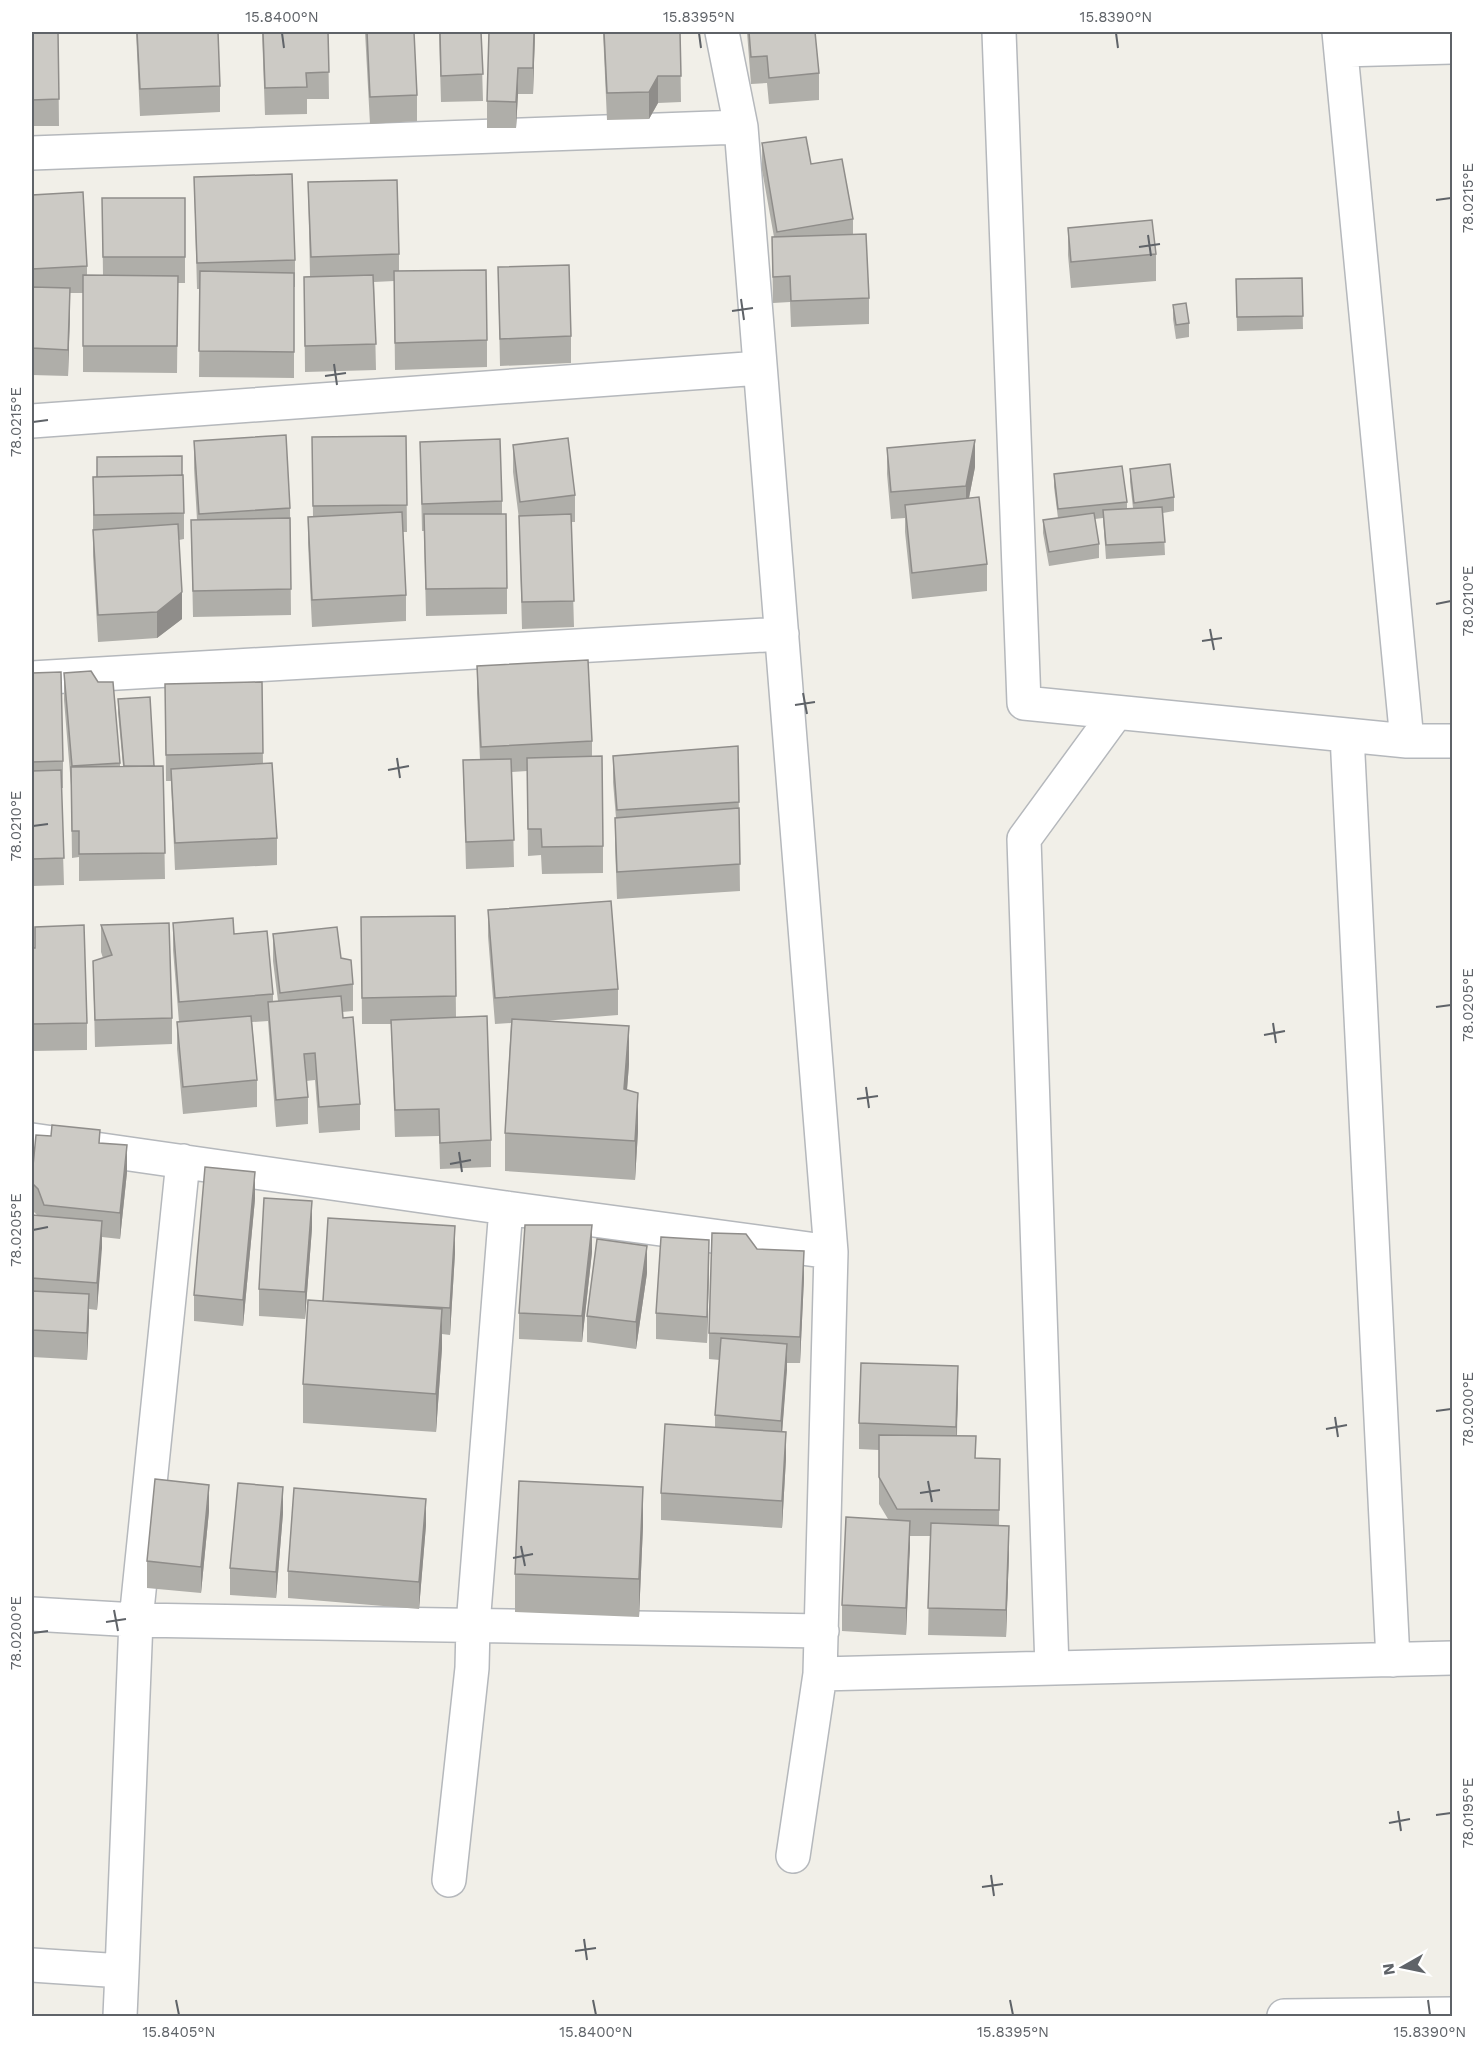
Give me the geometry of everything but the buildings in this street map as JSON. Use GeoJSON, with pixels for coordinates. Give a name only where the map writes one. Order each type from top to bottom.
{"type":"FeatureCollection","features":[{"type":"Feature","properties":{"kind":"street"},"geometry":{"type":"LineString","coordinates":[[722,32],[741,127],[831,1252],[820,1674],[793,1856]]}},
{"type":"Feature","properties":{"kind":"street"},"geometry":{"type":"LineString","coordinates":[[999,32],[1024,703],[1407,741],[1452,741]]}},
{"type":"Feature","properties":{"kind":"street"},"geometry":{"type":"LineString","coordinates":[[1407,741],[1340,41],[1452,47]]}},
{"type":"Feature","properties":{"kind":"street"},"geometry":{"type":"LineString","coordinates":[[32,153],[741,127]]}},
{"type":"Feature","properties":{"kind":"street"},"geometry":{"type":"LineString","coordinates":[[32,421],[760,368]]}},
{"type":"Feature","properties":{"kind":"street"},"geometry":{"type":"LineString","coordinates":[[32,678],[782,634]]}},
{"type":"Feature","properties":{"kind":"street"},"geometry":{"type":"LineString","coordinates":[[1052,1668],[1024,839],[1116,712]]}},
{"type":"Feature","properties":{"kind":"street"},"geometry":{"type":"LineString","coordinates":[[1347,735],[1393,1660]]}},
{"type":"Feature","properties":{"kind":"street"},"geometry":{"type":"LineString","coordinates":[[32,1140],[831,1252]]}},
{"type":"Feature","properties":{"kind":"street"},"geometry":{"type":"LineString","coordinates":[[120,2016],[136,1620],[183,1161]]}},
{"type":"Feature","properties":{"kind":"street"},"geometry":{"type":"LineString","coordinates":[[449,1880],[471,1668],[506,1208]]}},
{"type":"Feature","properties":{"kind":"street"},"geometry":{"type":"LineString","coordinates":[[32,1614],[136,1620],[822,1631]]}},
{"type":"Feature","properties":{"kind":"street"},"geometry":{"type":"LineString","coordinates":[[820,1674],[1452,1658]]}},
{"type":"Feature","properties":{"kind":"street"},"geometry":{"type":"LineString","coordinates":[[32,1965],[122,1971]]}},
{"type":"Feature","properties":{"kind":"street"},"geometry":{"type":"LineString","coordinates":[[1284,2016],[1452,2013]]}}]}
